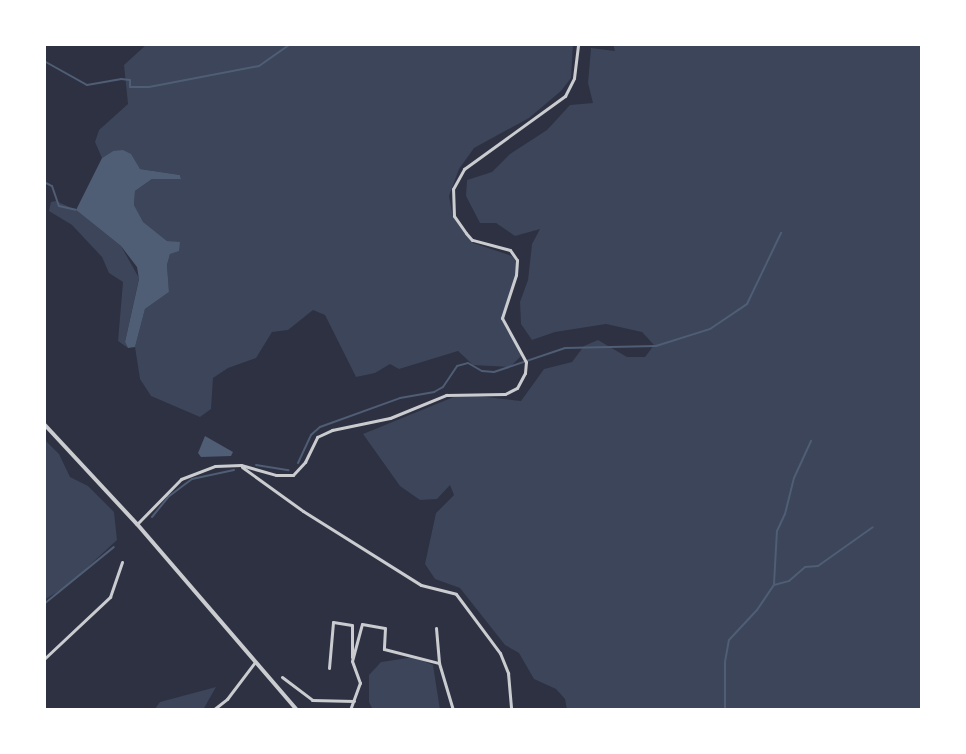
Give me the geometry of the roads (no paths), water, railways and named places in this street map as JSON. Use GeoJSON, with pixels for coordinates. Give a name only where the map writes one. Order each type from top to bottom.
{"type":"FeatureCollection","features":[{"type":"Feature","properties":{"kind":"street"},"geometry":{"type":"LineString","coordinates":[[137,524],[181,479],[215,466],[241,465],[276,475],[293,475],[305,462],[317,437],[332,430],[390,418],[446,395],[505,394],[517,388],[525,373],[526,362],[502,318],[516,275],[517,260],[510,250],[472,240],[454,216],[453,189],[464,169],[565,96],[574,78],[578,44]]}},
{"type":"Feature","properties":{"kind":"street"},"geometry":{"type":"LineString","coordinates":[[44,424],[137,524],[297,710]]}},
{"type":"Feature","properties":{"kind":"street"},"geometry":{"type":"LineString","coordinates":[[241,465],[303,511],[421,585],[456,594],[500,653],[508,673],[511,710]]}},
{"type":"Feature","properties":{"kind":"street"},"geometry":{"type":"LineString","coordinates":[[44,659],[110,597],[122,562]]}},
{"type":"Feature","properties":{"kind":"street"},"geometry":{"type":"LineString","coordinates":[[329,668],[333,622],[352,625],[352,661],[360,683],[351,710]]}},
{"type":"Feature","properties":{"kind":"street"},"geometry":{"type":"LineString","coordinates":[[352,661],[362,624],[385,628],[384,649],[439,663]]}},
{"type":"Feature","properties":{"kind":"street"},"geometry":{"type":"LineString","coordinates":[[436,628],[439,663],[453,710]]}},
{"type":"Feature","properties":{"kind":"street"},"geometry":{"type":"LineString","coordinates":[[213,710],[227,699],[255,662]]}},
{"type":"Feature","properties":{"kind":"street"},"geometry":{"type":"LineString","coordinates":[[282,677],[312,700],[354,701]]}},
{"type":"Feature","properties":{"kind":"waterway"},"geometry":{"type":"LineString","coordinates":[[44,61],[87,85],[121,79],[130,80],[130,87],[149,87],[259,66],[291,44]]}},
{"type":"Feature","properties":{"kind":"waterway"},"geometry":{"type":"LineString","coordinates":[[44,182],[52,186],[59,206],[76,210]]}},
{"type":"Feature","properties":{"kind":"waterway"},"geometry":{"type":"LineString","coordinates":[[298,463],[311,435],[320,427],[400,398],[434,392],[443,387],[457,366],[468,363],[482,371],[494,372],[565,348],[656,346],[710,329],[747,304],[781,233]]}},
{"type":"Feature","properties":{"kind":"waterway"},"geometry":{"type":"LineString","coordinates":[[774,584],[777,531],[785,514],[794,478],[811,441]]}},
{"type":"Feature","properties":{"kind":"waterway"},"geometry":{"type":"LineString","coordinates":[[256,465],[289,470]]}},
{"type":"Feature","properties":{"kind":"waterway"},"geometry":{"type":"LineString","coordinates":[[152,517],[168,497],[192,479],[234,470]]}},
{"type":"Feature","properties":{"kind":"waterway"},"geometry":{"type":"LineString","coordinates":[[725,710],[725,662],[729,640],[757,610],[774,585],[789,581],[805,567],[818,566],[873,527]]}},
{"type":"Feature","properties":{"kind":"waterway"},"geometry":{"type":"LineString","coordinates":[[44,604],[114,547]]}}]}
